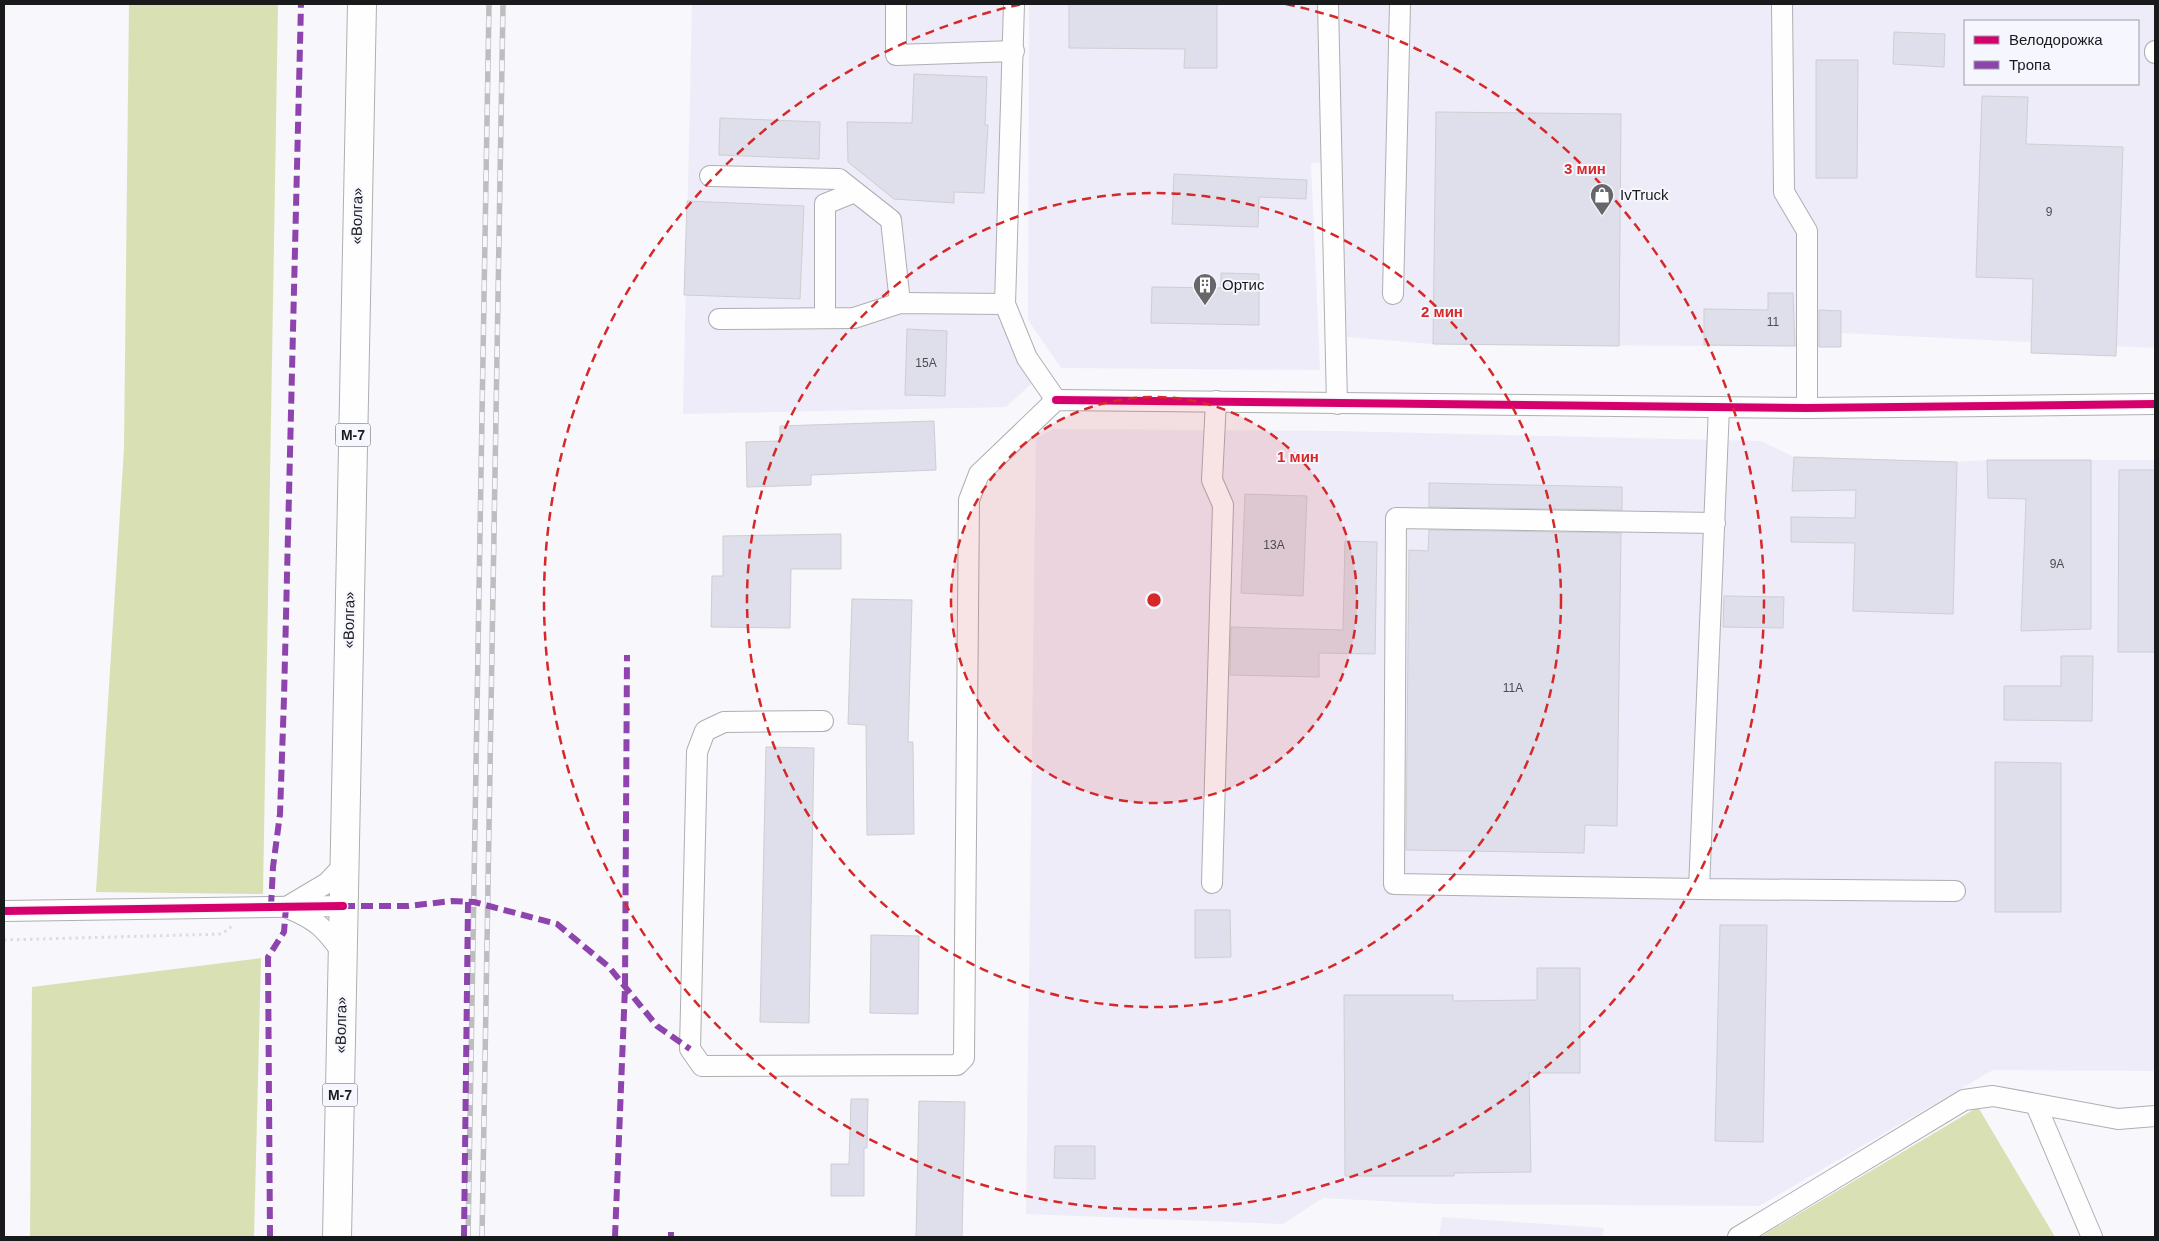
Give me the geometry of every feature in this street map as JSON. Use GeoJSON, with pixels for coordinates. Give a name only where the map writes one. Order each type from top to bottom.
{"type":"FeatureCollection","features":[{"type":"Feature","properties":{"kind":"highway","name":"«Волга»"},"geometry":{"type":"LineString","coordinates":[[338,1237],[343,866],[362,4]]}},
{"type":"Feature","properties":{"kind":"street"},"geometry":{"type":"LineString","coordinates":[[896,4],[896,55],[1014,50]]}},
{"type":"Feature","properties":{"kind":"street"},"geometry":{"type":"LineString","coordinates":[[1014,4],[1006,304],[1027,358],[1056,400]]}},
{"type":"Feature","properties":{"kind":"street"},"geometry":{"type":"LineString","coordinates":[[1328,4],[1337,404]]}},
{"type":"Feature","properties":{"kind":"street"},"geometry":{"type":"LineString","coordinates":[[1393,294],[1400,4]]}},
{"type":"Feature","properties":{"kind":"street"},"geometry":{"type":"LineString","coordinates":[[1782,4],[1784,192],[1807,231],[1807,408]]}},
{"type":"Feature","properties":{"kind":"street"},"geometry":{"type":"LineString","coordinates":[[710,176],[839,179],[891,220],[900,303]]}},
{"type":"Feature","properties":{"kind":"street"},"geometry":{"type":"LineString","coordinates":[[825,318],[825,204],[855,192]]}},
{"type":"Feature","properties":{"kind":"street"},"geometry":{"type":"LineString","coordinates":[[719,318],[854,318],[900,303],[1006,304]]}},
{"type":"Feature","properties":{"kind":"street"},"geometry":{"type":"LineString","coordinates":[[823,721],[724,722],[705,732],[697,752],[690,1049],[702,1066],[957,1066],[964,1058],[969,500],[979,474],[1056,400],[1807,408],[2155,404]]}},
{"type":"Feature","properties":{"kind":"street"},"geometry":{"type":"LineString","coordinates":[[1212,883],[1222,505],[1212,480],[1216,401]]}},
{"type":"Feature","properties":{"kind":"street"},"geometry":{"type":"LineString","coordinates":[[1699,889],[1720,407]]}},
{"type":"Feature","properties":{"kind":"street"},"geometry":{"type":"LineString","coordinates":[[1714,523],[1396,518],[1394,884],[1955,891]]}},
{"type":"Feature","properties":{"kind":"street"},"geometry":{"type":"LineString","coordinates":[[286,907],[321,887],[343,866]]}},
{"type":"Feature","properties":{"kind":"street"},"geometry":{"type":"LineString","coordinates":[[4,911],[343,906]]}},
{"type":"Feature","properties":{"kind":"street"},"geometry":{"type":"LineString","coordinates":[[286,907],[313,919],[327,930],[342,952]]}},
{"type":"Feature","properties":{"kind":"street"},"geometry":{"type":"LineString","coordinates":[[1738,1237],[1964,1100],[1993,1096],[2118,1119],[2155,1116]]}},
{"type":"Feature","properties":{"kind":"street"},"geometry":{"type":"LineString","coordinates":[[2036,1105],[2092,1237]]}},
{"type":"Feature","properties":{"kind":"path"},"geometry":{"type":"LineString","coordinates":[[4,940],[222,934],[252,907]]}},
{"type":"Feature","properties":{"kind":"shaded area"},"geometry":{"type":"Polygon","coordinates":[[[692,4],[1005,4],[1003,326],[1033,382],[1006,407],[683,414],[692,4]]]}},
{"type":"Feature","properties":{"kind":"shaded area"},"geometry":{"type":"Polygon","coordinates":[[[1029,4],[2155,4],[2155,348],[1841,333],[1841,347],[1433,344],[1347,337],[1339,162],[1311,163],[1320,370],[1061,368],[1028,320],[1029,4]]]}},
{"type":"Feature","properties":{"kind":"shaded area"},"geometry":{"type":"Polygon","coordinates":[[[1054,429],[1337,431],[1761,441],[1794,457],[1957,462],[1987,460],[2155,460],[2155,1071],[1993,1070],[1759,1206],[1437,1204],[1323,1198],[1283,1224],[1026,1214],[1036,438],[1054,429]]]}},
{"type":"Feature","properties":{"kind":"shaded area"},"geometry":{"type":"Polygon","coordinates":[[[1442,1217],[1604,1228],[1602,1237],[1439,1237],[1442,1217]]]}},
{"type":"Feature","properties":{"kind":"green space"},"geometry":{"type":"Polygon","coordinates":[[[129,4],[278,4],[263,894],[96,892],[124,449],[129,4]]]}},
{"type":"Feature","properties":{"kind":"green space"},"geometry":{"type":"Polygon","coordinates":[[[261,958],[254,1237],[30,1237],[32,987],[261,958]]]}},
{"type":"Feature","properties":{"kind":"green space"},"geometry":{"type":"Polygon","coordinates":[[[1978,1107],[2055,1237],[1760,1237],[1978,1107]]]}},
{"type":"Feature","properties":{"kind":"building"},"geometry":{"type":"Polygon","coordinates":[[[1069,4],[1217,4],[1217,68],[1184,68],[1185,49],[1069,48],[1069,4]]]}},
{"type":"Feature","properties":{"kind":"building"},"geometry":{"type":"Polygon","coordinates":[[[1894,32],[1945,34],[1944,67],[1893,64],[1894,32]]]}},
{"type":"Feature","properties":{"kind":"building"},"geometry":{"type":"Polygon","coordinates":[[[1816,60],[1858,60],[1857,178],[1816,178],[1816,60]]]}},
{"type":"Feature","properties":{"kind":"building"},"geometry":{"type":"Polygon","coordinates":[[[914,74],[987,77],[985,125],[988,125],[984,193],[954,192],[954,203],[894,199],[848,162],[847,122],[912,123],[914,74]]]}},
{"type":"Feature","properties":{"kind":"building"},"geometry":{"type":"Polygon","coordinates":[[[1982,96],[2028,97],[2026,144],[2123,147],[2116,356],[2031,353],[2033,279],[1976,277],[1982,96]]]}},
{"type":"Feature","properties":{"kind":"building"},"geometry":{"type":"Polygon","coordinates":[[[1436,112],[1621,114],[1619,346],[1433,344],[1436,112]]]}},
{"type":"Feature","properties":{"kind":"building"},"geometry":{"type":"Polygon","coordinates":[[[720,118],[820,122],[819,159],[719,155],[720,118]]]}},
{"type":"Feature","properties":{"kind":"building"},"geometry":{"type":"Polygon","coordinates":[[[1174,174],[1307,180],[1306,199],[1259,197],[1258,227],[1172,224],[1174,174]]]}},
{"type":"Feature","properties":{"kind":"building"},"geometry":{"type":"Polygon","coordinates":[[[687,201],[804,206],[800,299],[684,295],[687,201]]]}},
{"type":"Feature","properties":{"kind":"building","name":"Ортис"},"geometry":{"type":"Polygon","coordinates":[[[1221,273],[1259,274],[1259,325],[1151,323],[1152,287],[1221,288],[1221,273]]]}},
{"type":"Feature","properties":{"kind":"building"},"geometry":{"type":"Polygon","coordinates":[[[1768,293],[1793,293],[1795,346],[1704,345],[1704,309],[1768,310],[1768,293]]]}},
{"type":"Feature","properties":{"kind":"building"},"geometry":{"type":"Polygon","coordinates":[[[1819,310],[1841,311],[1841,347],[1819,347],[1819,310]]]}},
{"type":"Feature","properties":{"kind":"building"},"geometry":{"type":"Polygon","coordinates":[[[907,329],[947,331],[945,396],[905,395],[907,329]]]}},
{"type":"Feature","properties":{"kind":"building"},"geometry":{"type":"Polygon","coordinates":[[[934,421],[936,470],[811,475],[811,485],[747,487],[746,442],[780,441],[780,426],[934,421]]]}},
{"type":"Feature","properties":{"kind":"building"},"geometry":{"type":"Polygon","coordinates":[[[1794,457],[1957,462],[1953,614],[1853,611],[1855,543],[1791,542],[1791,517],[1855,518],[1856,490],[1792,491],[1794,457]]]}},
{"type":"Feature","properties":{"kind":"building"},"geometry":{"type":"Polygon","coordinates":[[[1987,460],[2091,460],[2091,629],[2021,631],[2026,499],[1988,498],[1987,460]]]}},
{"type":"Feature","properties":{"kind":"building"},"geometry":{"type":"Polygon","coordinates":[[[2119,470],[2155,470],[2155,652],[2118,652],[2119,470]]]}},
{"type":"Feature","properties":{"kind":"building"},"geometry":{"type":"Polygon","coordinates":[[[1429,483],[1622,487],[1622,510],[1429,507],[1429,483]]]}},
{"type":"Feature","properties":{"kind":"building"},"geometry":{"type":"Polygon","coordinates":[[[1245,494],[1307,496],[1303,596],[1241,593],[1245,494]]]}},
{"type":"Feature","properties":{"kind":"building"},"geometry":{"type":"Polygon","coordinates":[[[1429,530],[1621,533],[1617,826],[1585,825],[1584,853],[1406,850],[1409,550],[1428,551],[1429,530]]]}},
{"type":"Feature","properties":{"kind":"building"},"geometry":{"type":"Polygon","coordinates":[[[841,534],[841,569],[791,569],[790,628],[711,627],[712,576],[723,576],[723,536],[841,534]]]}},
{"type":"Feature","properties":{"kind":"building"},"geometry":{"type":"Polygon","coordinates":[[[1345,541],[1377,542],[1375,654],[1319,653],[1319,677],[1230,675],[1231,627],[1343,630],[1345,541]]]}},
{"type":"Feature","properties":{"kind":"building"},"geometry":{"type":"Polygon","coordinates":[[[1724,596],[1784,597],[1783,628],[1723,627],[1724,596]]]}},
{"type":"Feature","properties":{"kind":"building"},"geometry":{"type":"Polygon","coordinates":[[[852,599],[912,600],[908,742],[913,742],[914,834],[867,835],[866,725],[848,724],[852,599]]]}},
{"type":"Feature","properties":{"kind":"building"},"geometry":{"type":"Polygon","coordinates":[[[2061,656],[2093,656],[2092,721],[2004,720],[2004,686],[2061,686],[2061,656]]]}},
{"type":"Feature","properties":{"kind":"building"},"geometry":{"type":"Polygon","coordinates":[[[766,747],[814,748],[809,1023],[760,1022],[766,747]]]}},
{"type":"Feature","properties":{"kind":"building"},"geometry":{"type":"Polygon","coordinates":[[[1995,762],[2061,763],[2061,912],[1995,912],[1995,762]]]}},
{"type":"Feature","properties":{"kind":"building"},"geometry":{"type":"Polygon","coordinates":[[[1195,910],[1230,910],[1231,957],[1195,958],[1195,910]]]}},
{"type":"Feature","properties":{"kind":"building"},"geometry":{"type":"Polygon","coordinates":[[[1720,925],[1767,925],[1763,1142],[1715,1141],[1720,925]]]}},
{"type":"Feature","properties":{"kind":"building"},"geometry":{"type":"Polygon","coordinates":[[[871,935],[919,936],[918,1014],[870,1013],[871,935]]]}},
{"type":"Feature","properties":{"kind":"building"},"geometry":{"type":"Polygon","coordinates":[[[1537,968],[1580,968],[1580,1073],[1529,1073],[1531,1172],[1454,1173],[1454,1176],[1345,1176],[1344,995],[1453,995],[1453,1001],[1537,1000],[1537,968]]]}},
{"type":"Feature","properties":{"kind":"building"},"geometry":{"type":"Polygon","coordinates":[[[851,1099],[868,1099],[867,1148],[864,1148],[864,1196],[831,1196],[831,1164],[849,1164],[851,1099]]]}},
{"type":"Feature","properties":{"kind":"building"},"geometry":{"type":"Polygon","coordinates":[[[919,1101],[965,1102],[962,1237],[916,1237],[919,1101]]]}},
{"type":"Feature","properties":{"kind":"building"},"geometry":{"type":"Polygon","coordinates":[[[1055,1146],[1095,1146],[1095,1179],[1054,1178],[1055,1146]]]}},
{"type":"Feature","properties":{"kind":"railway"},"geometry":{"type":"LineString","coordinates":[[468,1237],[489,4]]}},
{"type":"Feature","properties":{"kind":"railway"},"geometry":{"type":"LineString","coordinates":[[482,1237],[503,4]]}},
{"type":"Feature","properties":{"kind":"marked path"},"geometry":{"type":"LineString","coordinates":[[271,907],[273,867],[280,814],[284,698],[301,4]]}},
{"type":"Feature","properties":{"kind":"marked path"},"geometry":{"type":"LineString","coordinates":[[615,1237],[625,987],[627,655]]}},
{"type":"Feature","properties":{"kind":"marked path"},"geometry":{"type":"LineString","coordinates":[[343,906],[408,906],[452,901],[474,902],[557,924],[609,967],[657,1026],[690,1049]]}},
{"type":"Feature","properties":{"kind":"marked path"},"geometry":{"type":"LineString","coordinates":[[464,1237],[468,902]]}},
{"type":"Feature","properties":{"kind":"marked path"},"geometry":{"type":"LineString","coordinates":[[270,1237],[268,957],[284,932],[286,907]]}},
{"type":"Feature","properties":{"kind":"marked path"},"geometry":{"type":"LineString","coordinates":[[671,1232],[671,1237]]}},
{"type":"Feature","properties":{"kind":"cycle path"},"geometry":{"type":"LineString","coordinates":[[1056,400],[1807,408],[2155,404]]}},
{"type":"Feature","properties":{"kind":"cycle path"},"geometry":{"type":"LineString","coordinates":[[4,911],[343,906]]}},
{"type":"Feature","properties":{"kind":"place","name":"IvTruck"},"geometry":{"type":"Point","coordinates":[1602,216]}},
{"type":"Feature","properties":{"kind":"place","name":"Ортис"},"geometry":{"type":"Point","coordinates":[1205,306]}}]}
